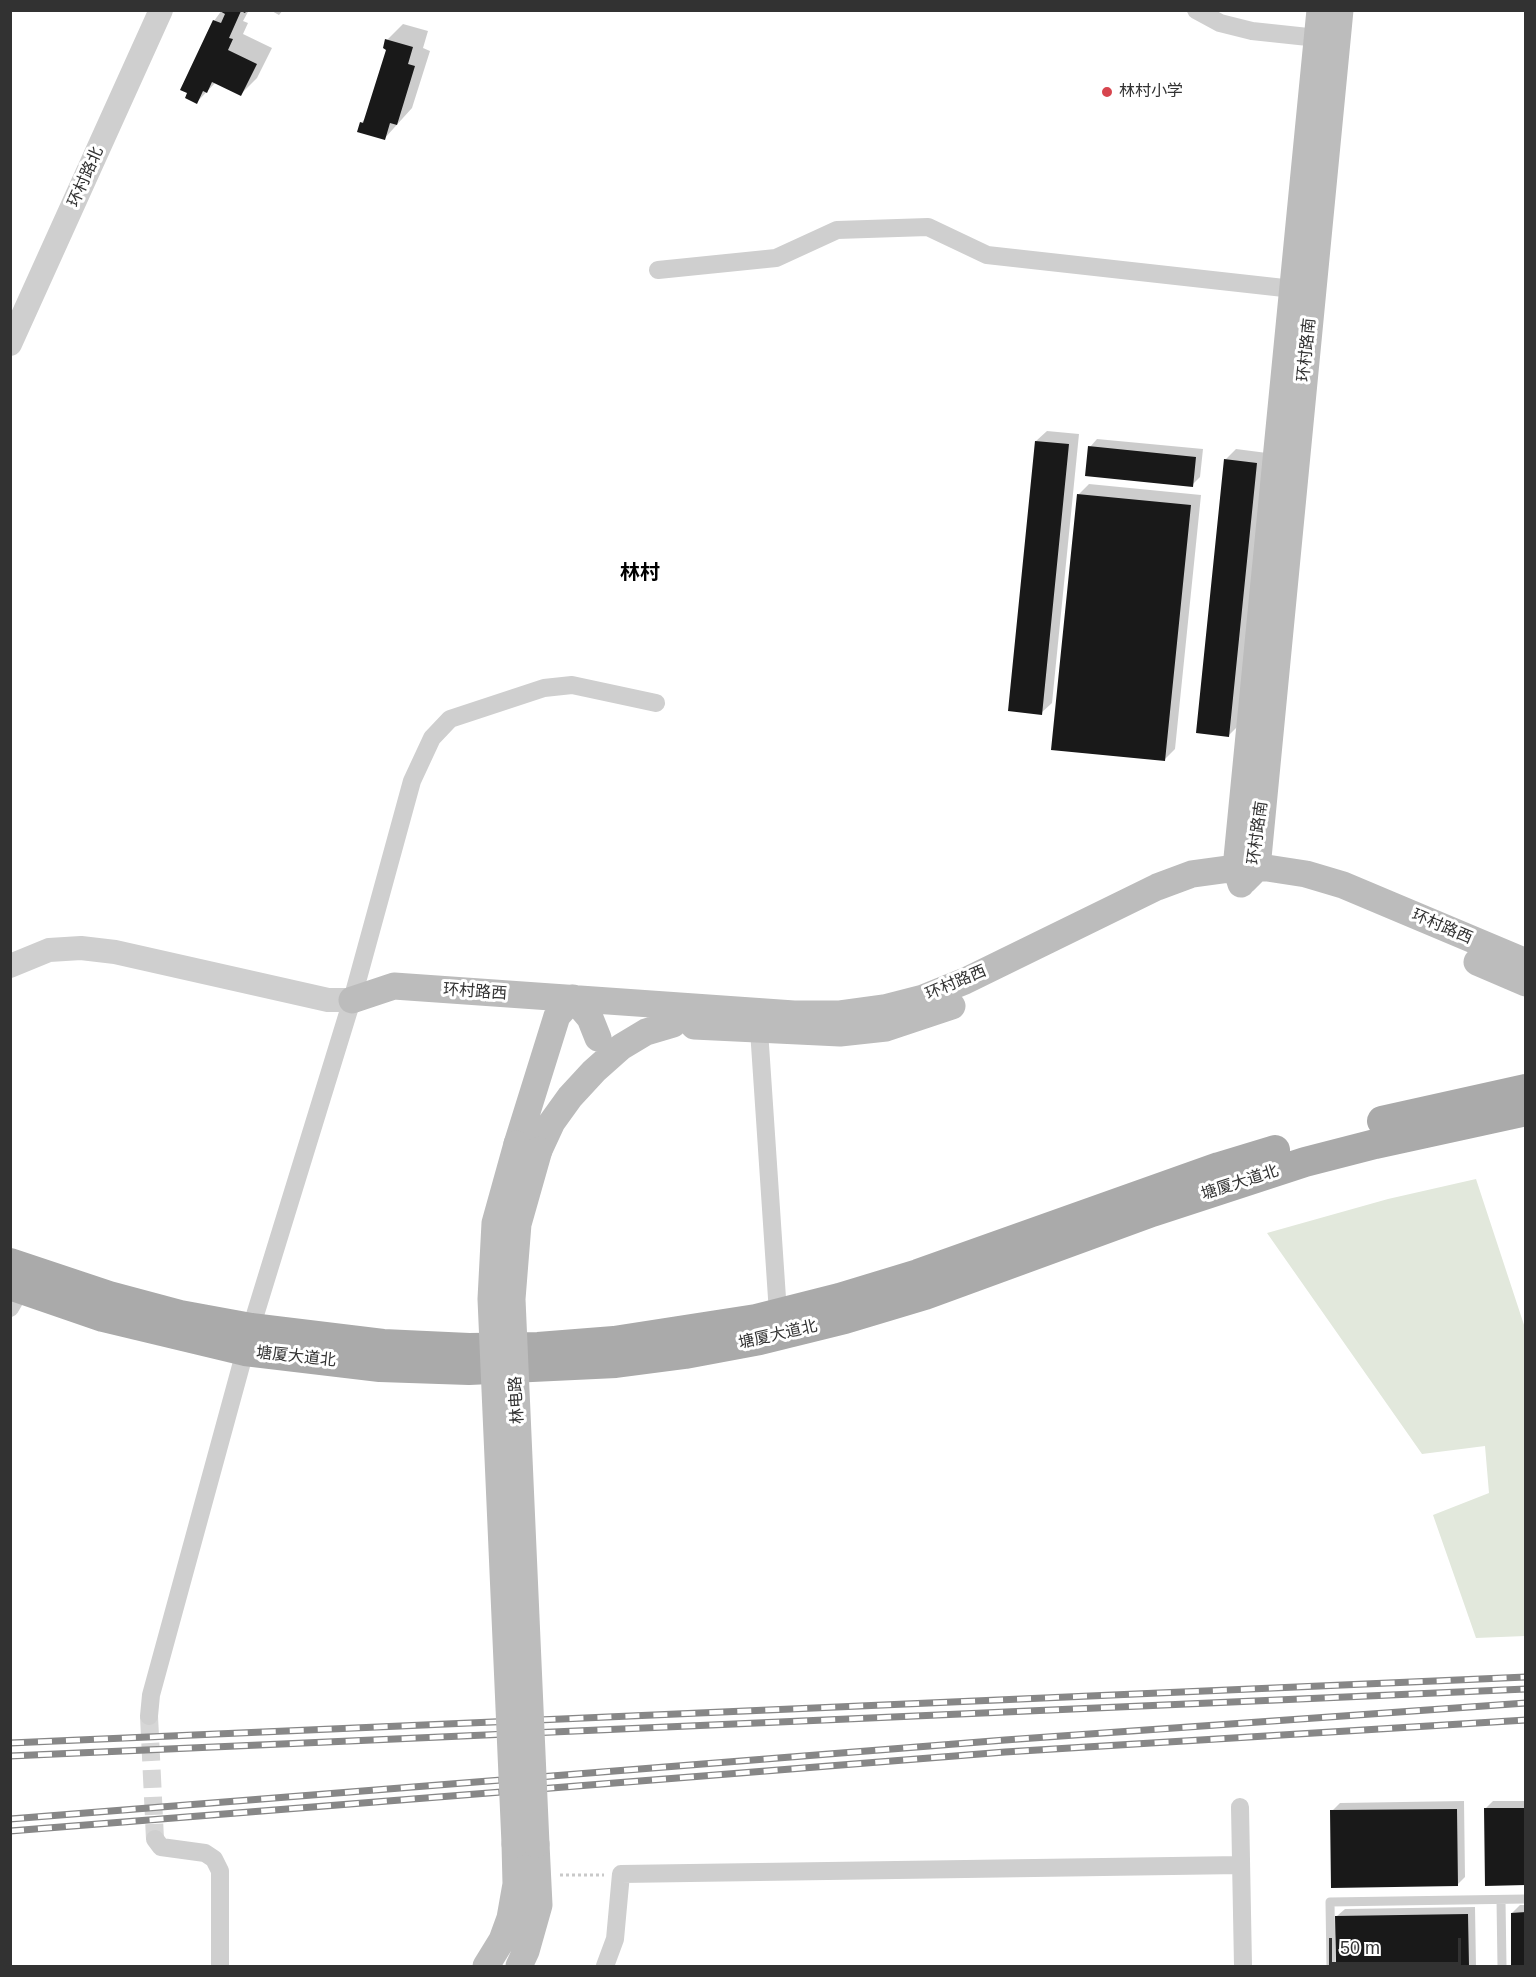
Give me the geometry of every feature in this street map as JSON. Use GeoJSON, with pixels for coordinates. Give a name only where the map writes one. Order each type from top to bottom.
{"type":"FeatureCollection","features":[{"type":"Feature","properties":{"kind":"main road","name":"环村路南"},"geometry":{"type":"LineString","coordinates":[[1245,873],[1327,39],[1320,10]]}},
{"type":"Feature","properties":{"kind":"main road","name":"环村路南"},"geometry":{"type":"LineString","coordinates":[[1245,873],[1293,289],[1327,39],[1340,10]]}},
{"type":"Feature","properties":{"kind":"main road","name":"环村路西"},"geometry":{"type":"LineString","coordinates":[[352,1000],[394,986],[574,1022],[673,1024],[840,1034],[886,1028],[927,1017],[970,999],[1161,904],[1245,873],[1336,902],[1526,983]]}},
{"type":"Feature","properties":{"kind":"main road","name":"环村路西"},"geometry":{"type":"LineString","coordinates":[[574,1022],[840,1014],[884,1008],[923,998],[965,981],[1157,887],[1192,874],[1306,874],[1343,885],[1526,962]]}},
{"type":"Feature","properties":{"kind":"main road"},"geometry":{"type":"LineString","coordinates":[[574,1022],[600,1053],[594,1071]]}},
{"type":"Feature","properties":{"kind":"main road","name":"林电路"},"geometry":{"type":"LineString","coordinates":[[526,1844],[490,1299],[495,1223],[528,1147],[574,1022]]}},
{"type":"Feature","properties":{"kind":"main road","name":"林电路"},"geometry":{"type":"LineString","coordinates":[[528,1147],[594,1071],[621,1047],[646,1032],[673,1024]]}},
{"type":"Feature","properties":{"kind":"main road","name":"塘厦大道北"},"geometry":{"type":"LineString","coordinates":[[248,1340],[538,1347],[682,1332],[778,1313],[918,1274],[1249,1157],[1393,1119],[1526,1089]]}},
{"type":"Feature","properties":{"kind":"main road","name":"塘厦大道北"},"geometry":{"type":"LineString","coordinates":[[13,1286],[109,1296],[180,1315],[248,1340],[380,1367],[469,1370],[616,1363],[696,1352],[834,1322],[925,1295],[1152,1212],[1305,1162],[1375,1144],[1526,1112]]}},
{"type":"Feature","properties":{"kind":"main road"},"geometry":{"type":"LineString","coordinates":[[519,1966],[529,1942],[539,1905],[537,1876],[526,1844]]}},
{"type":"Feature","properties":{"kind":"main road"},"geometry":{"type":"LineString","coordinates":[[486,1966],[502,1940],[510,1918],[526,1844]]}},
{"type":"Feature","properties":{"kind":"street","name":"环村路北"},"geometry":{"type":"LineString","coordinates":[[10,344],[161,10]]}},
{"type":"Feature","properties":{"kind":"street"},"geometry":{"type":"LineString","coordinates":[[1196,10],[1220,22],[1252,31],[1327,39]]}},
{"type":"Feature","properties":{"kind":"street"},"geometry":{"type":"LineString","coordinates":[[658,270],[776,258],[837,230],[928,227],[987,255],[1293,289]]}},
{"type":"Feature","properties":{"kind":"street"},"geometry":{"type":"LineString","coordinates":[[149,1716],[151,1695],[248,1340],[352,1000],[412,781],[432,738],[450,719],[544,688],[572,686],[656,703]]}},
{"type":"Feature","properties":{"kind":"street","name":"环村路西"},"geometry":{"type":"LineString","coordinates":[[10,966],[49,950],[81,948],[115,952],[328,1000],[352,1000]]}},
{"type":"Feature","properties":{"kind":"street"},"geometry":{"type":"LineString","coordinates":[[759,1030],[778,1313]]}},
{"type":"Feature","properties":{"kind":"street"},"geometry":{"type":"LineString","coordinates":[[1240,1807],[1243,1966]]}},
{"type":"Feature","properties":{"kind":"street"},"geometry":{"type":"LineString","coordinates":[[155,1839],[160,1847],[205,1854],[214,1859],[220,1871],[220,1966]]}},
{"type":"Feature","properties":{"kind":"street"},"geometry":{"type":"LineString","coordinates":[[605,1966],[615,1939],[621,1874],[1241,1865]]}},
{"type":"Feature","properties":{"kind":"lane"},"geometry":{"type":"LineString","coordinates":[[1331,1966],[1330,1902],[1526,1899]]}},
{"type":"Feature","properties":{"kind":"lane"},"geometry":{"type":"LineString","coordinates":[[1501,1900],[1502,1966]]}},
{"type":"Feature","properties":{"kind":"path"},"geometry":{"type":"LineString","coordinates":[[537,1876],[621,1874]]}},
{"type":"Feature","properties":{"kind":"shaded area"},"geometry":{"type":"Polygon","coordinates":[[[1476,1179],[1525,1328],[1525,1636],[1476,1638],[1433,1515],[1489,1493],[1485,1446],[1422,1454],[1267,1233],[1388,1199],[1476,1179]]]}},
{"type":"Feature","properties":{"kind":"building"},"geometry":{"type":"Polygon","coordinates":[[[218,10],[247,10],[245,13],[241,11],[229,38],[233,39],[228,50],[257,64],[241,96],[212,82],[207,93],[203,91],[197,104],[185,98],[187,93],[180,90],[213,20],[221,23],[225,14],[218,10]]]}},
{"type":"Feature","properties":{"kind":"building"},"geometry":{"type":"Polygon","coordinates":[[[385,39],[413,47],[408,64],[415,66],[397,125],[390,123],[385,140],[357,132],[360,122],[363,123],[386,50],[383,48],[385,39]]]}},
{"type":"Feature","properties":{"kind":"building"},"geometry":{"type":"Polygon","coordinates":[[[1035,441],[1069,444],[1042,715],[1008,711],[1035,441]]]}},
{"type":"Feature","properties":{"kind":"building"},"geometry":{"type":"Polygon","coordinates":[[[1088,446],[1196,457],[1193,487],[1085,476],[1088,446]]]}},
{"type":"Feature","properties":{"kind":"building"},"geometry":{"type":"Polygon","coordinates":[[[1224,459],[1257,463],[1229,737],[1196,733],[1224,459]]]}},
{"type":"Feature","properties":{"kind":"building"},"geometry":{"type":"Polygon","coordinates":[[[1077,494],[1191,505],[1165,761],[1051,750],[1077,494]]]}},
{"type":"Feature","properties":{"kind":"building"},"geometry":{"type":"Polygon","coordinates":[[[1484,1808],[1526,1808],[1526,1885],[1485,1886],[1484,1808]]]}},
{"type":"Feature","properties":{"kind":"building"},"geometry":{"type":"Polygon","coordinates":[[[1457,1809],[1458,1886],[1331,1888],[1330,1810],[1457,1809]]]}},
{"type":"Feature","properties":{"kind":"building"},"geometry":{"type":"Polygon","coordinates":[[[1526,1912],[1526,1966],[1511,1966],[1511,1913],[1526,1912]]]}},
{"type":"Feature","properties":{"kind":"building"},"geometry":{"type":"Polygon","coordinates":[[[1468,1914],[1469,1966],[1336,1966],[1335,1916],[1468,1914]]]}},
{"type":"Feature","properties":{"kind":"tunnel"},"geometry":{"type":"LineString","coordinates":[[149,1716],[155,1839]]}},
{"type":"Feature","properties":{"kind":"railway"},"geometry":{"type":"LineString","coordinates":[[10,1743],[1526,1677]]}},
{"type":"Feature","properties":{"kind":"railway"},"geometry":{"type":"LineString","coordinates":[[10,1756],[1526,1689]]}},
{"type":"Feature","properties":{"kind":"railway"},"geometry":{"type":"LineString","coordinates":[[10,1819],[1005,1740],[1526,1703]]}},
{"type":"Feature","properties":{"kind":"railway"},"geometry":{"type":"LineString","coordinates":[[10,1831],[1005,1752],[1526,1720]]}},
{"type":"Feature","properties":{"kind":"place","name":"林村小学"},"geometry":{"type":"Point","coordinates":[1107,92]}},
{"type":"Feature","properties":{"kind":"district","name":"林村"},"geometry":{"type":"Point","coordinates":[640,573]}}]}
